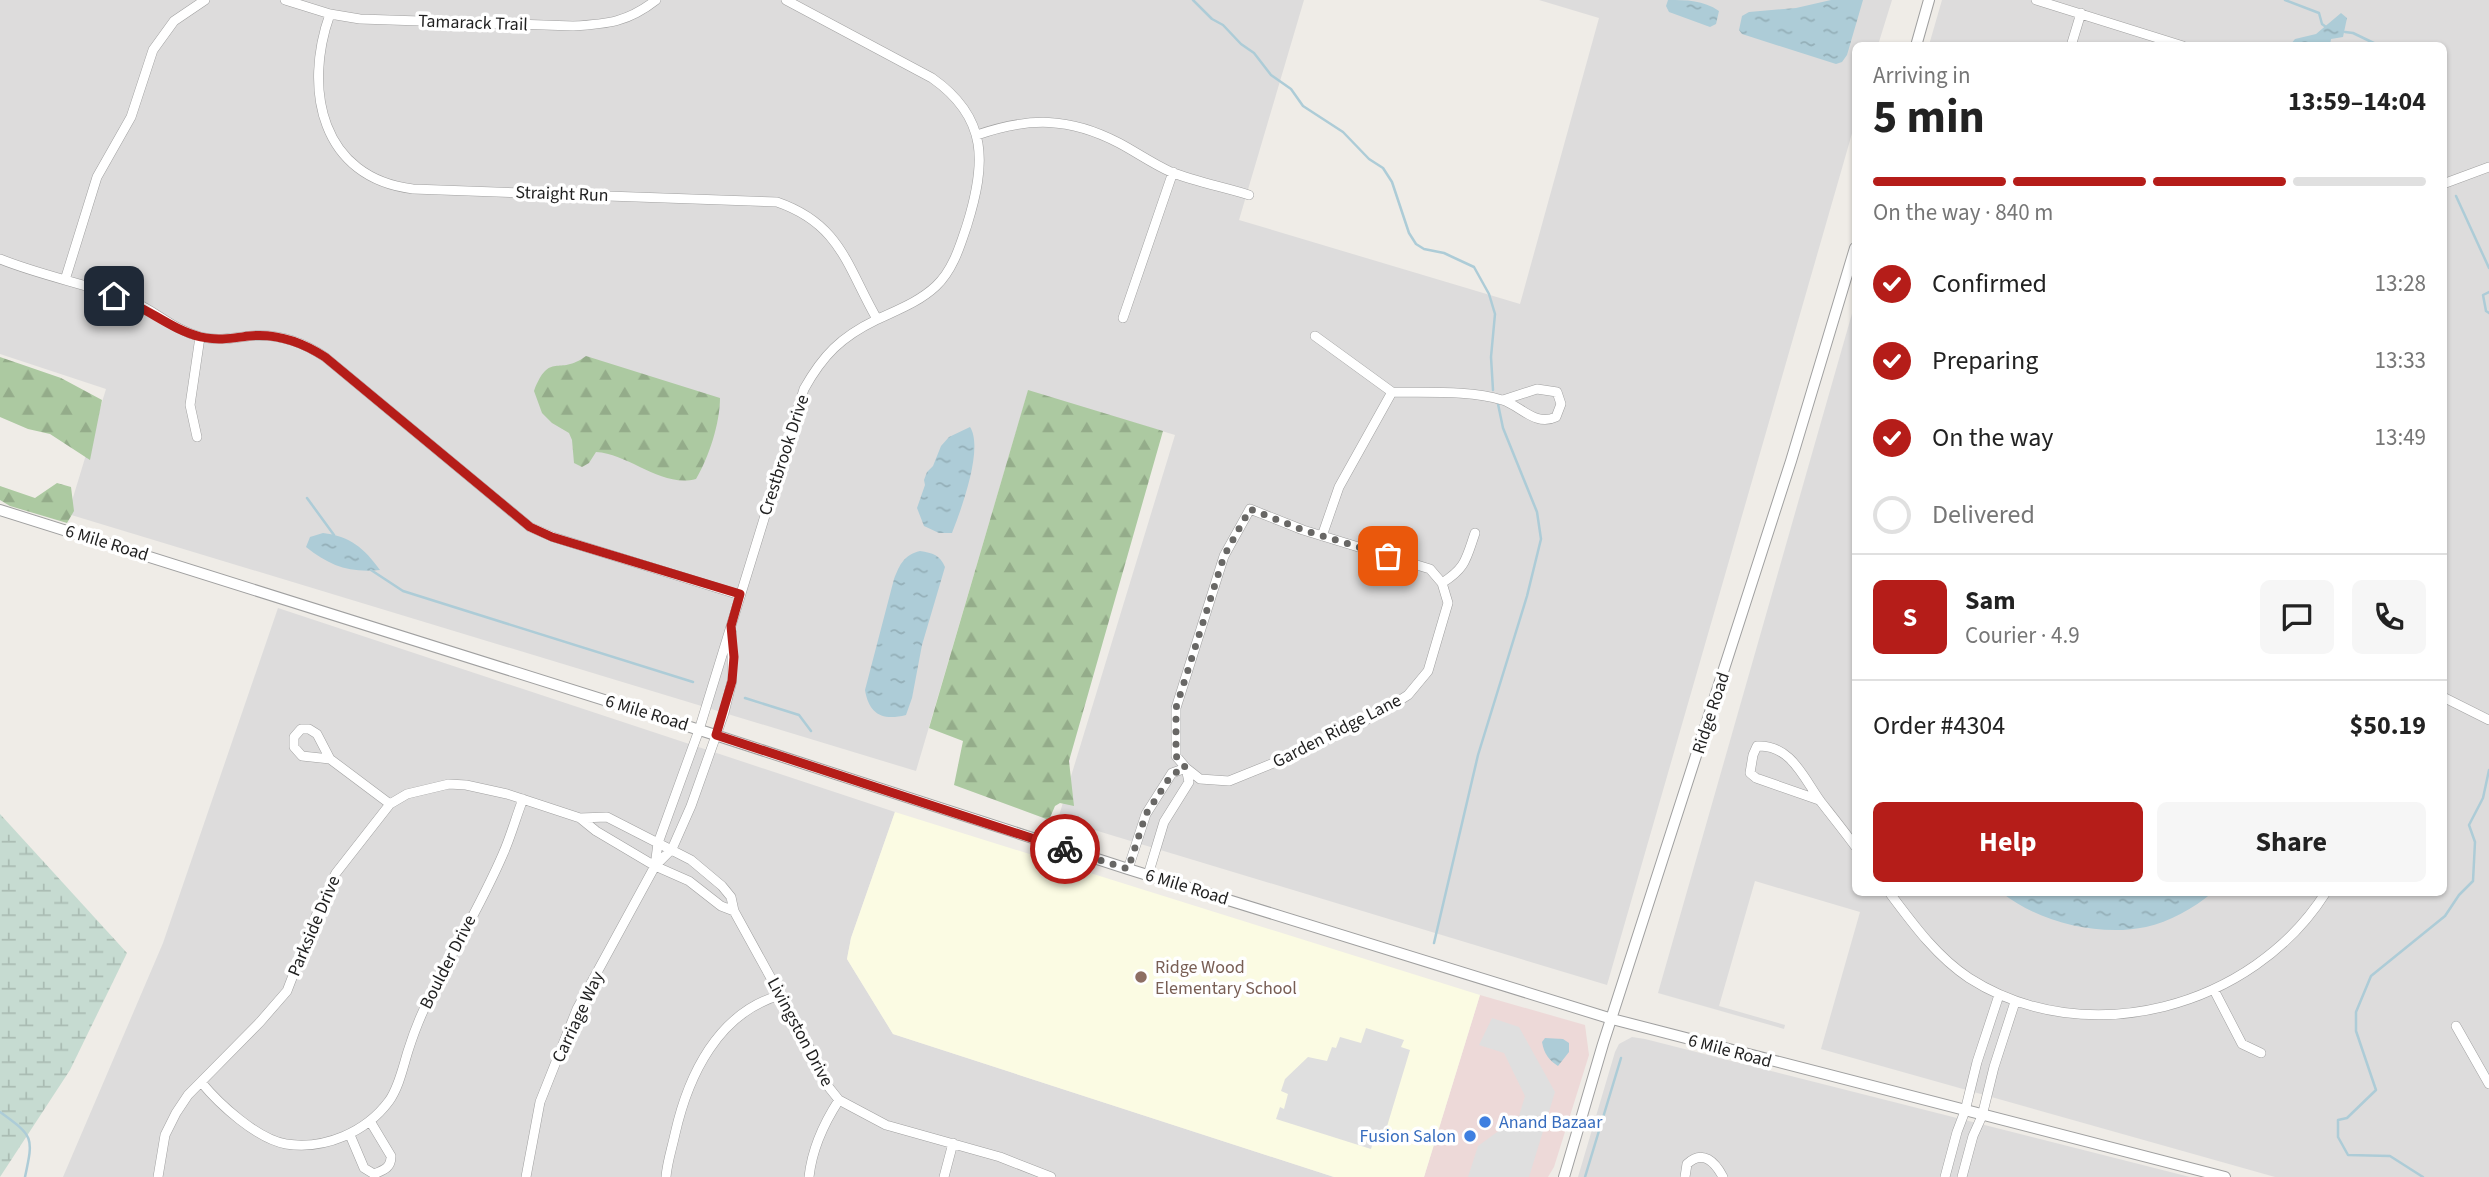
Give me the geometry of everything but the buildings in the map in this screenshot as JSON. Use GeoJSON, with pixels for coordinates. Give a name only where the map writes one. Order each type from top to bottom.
{"type":"FeatureCollection","features":[{"type":"Feature","properties":{"kind":"street"},"geometry":{"type":"LineString","coordinates":[[65,280],[97,177],[131,117],[153,50],[174,21],[205,0]]}},
{"type":"Feature","properties":{"kind":"street","name":"Tamarack Trail"},"geometry":{"type":"LineString","coordinates":[[285,0],[330,14],[384,20],[573,26],[623,20],[640,13],[656,0]]}},
{"type":"Feature","properties":{"kind":"street","name":"Crestbrook Drive"},"geometry":{"type":"LineString","coordinates":[[699,730],[804,388],[828,352],[844,338],[908,306],[937,285],[958,252],[980,174],[981,158],[970,116],[947,88],[786,0]]}},
{"type":"Feature","properties":{"kind":"street"},"geometry":{"type":"LineString","coordinates":[[1917,42],[1929,0]]}},
{"type":"Feature","properties":{"kind":"street"},"geometry":{"type":"LineString","coordinates":[[2036,0],[2171,42]]}},
{"type":"Feature","properties":{"kind":"street"},"geometry":{"type":"LineString","coordinates":[[2072,42],[2081,13]]}},
{"type":"Feature","properties":{"kind":"street","name":"Straight Run"},"geometry":{"type":"LineString","coordinates":[[330,14],[318,69],[317,90],[321,112],[330,134],[342,152],[374,178],[413,189],[778,202],[808,216],[832,236],[877,320]]}},
{"type":"Feature","properties":{"kind":"street"},"geometry":{"type":"LineString","coordinates":[[977,135],[1021,123],[1045,121],[1064,124],[1116,141],[1172,172],[1250,195]]}},
{"type":"Feature","properties":{"kind":"street"},"geometry":{"type":"LineString","coordinates":[[2447,183],[2489,167]]}},
{"type":"Feature","properties":{"kind":"street"},"geometry":{"type":"LineString","coordinates":[[1122,318],[1172,172]]}},
{"type":"Feature","properties":{"kind":"street","name":"Ridge Road"},"geometry":{"type":"LineString","coordinates":[[1564,1177],[1791,461],[1852,258]]}},
{"type":"Feature","properties":{"kind":"street"},"geometry":{"type":"LineString","coordinates":[[0,259],[130,301],[172,326],[200,337],[230,339],[262,335],[304,344],[325,357],[530,527],[552,537],[740,594]]}},
{"type":"Feature","properties":{"kind":"street"},"geometry":{"type":"LineString","coordinates":[[1315,336],[1392,392],[1452,393],[1503,400],[1545,388],[1557,392],[1561,404],[1556,417],[1542,420],[1503,400]]}},
{"type":"Feature","properties":{"kind":"street"},"geometry":{"type":"LineString","coordinates":[[197,438],[190,405],[200,337]]}},
{"type":"Feature","properties":{"kind":"street"},"geometry":{"type":"LineString","coordinates":[[1322,536],[1339,487],[1392,392]]}},
{"type":"Feature","properties":{"kind":"street"},"geometry":{"type":"LineString","coordinates":[[1148,875],[1164,822],[1189,782],[1186,768],[1176,756],[1176,708],[1224,556],[1250,509],[1322,536],[1430,569],[1442,583],[1458,573],[1475,533]]}},
{"type":"Feature","properties":{"kind":"street","name":"6 Mile Road"},"geometry":{"type":"LineString","coordinates":[[0,510],[716,735],[1128,869],[1612,1019],[2225,1177]]}},
{"type":"Feature","properties":{"kind":"street","name":"Garden Ridge Lane"},"geometry":{"type":"LineString","coordinates":[[1186,768],[1205,781],[1229,781],[1296,754],[1380,713],[1408,695],[1428,671],[1448,603],[1442,583]]}},
{"type":"Feature","properties":{"kind":"street","name":"Crestbrook Drive"},"geometry":{"type":"LineString","coordinates":[[716,735],[732,681],[734,657],[731,626]]}},
{"type":"Feature","properties":{"kind":"street"},"geometry":{"type":"LineString","coordinates":[[2447,699],[2489,720]]}},
{"type":"Feature","properties":{"kind":"street","name":"Carriage Way"},"geometry":{"type":"LineString","coordinates":[[655,866],[658,843],[699,730]]}},
{"type":"Feature","properties":{"kind":"street","name":"Carriage Way"},"geometry":{"type":"LineString","coordinates":[[526,1177],[540,1102],[577,1009],[655,866],[672,849],[716,735]]}},
{"type":"Feature","properties":{"kind":"street"},"geometry":{"type":"LineString","coordinates":[[1819,800],[1756,778],[1750,773],[1757,746],[1774,748],[1803,772],[1819,800],[1852,842]]}},
{"type":"Feature","properties":{"kind":"street"},"geometry":{"type":"LineString","coordinates":[[330,759],[390,804]]}},
{"type":"Feature","properties":{"kind":"street"},"geometry":{"type":"LineString","coordinates":[[1128,869],[1146,814],[1172,774],[1186,768]]}},
{"type":"Feature","properties":{"kind":"street","name":"Parkside Drive"},"geometry":{"type":"LineString","coordinates":[[158,1177],[164,1135],[176,1113],[201,1082],[287,991],[319,908],[336,873],[390,804],[419,790],[449,784],[484,788],[580,818],[607,817],[672,849]]}},
{"type":"Feature","properties":{"kind":"street","name":"Boulder Drive"},"geometry":{"type":"LineString","coordinates":[[201,1082],[238,1117],[264,1135],[285,1144],[324,1142],[350,1135],[370,1121],[390,1100],[417,1024],[502,857],[523,799]]}},
{"type":"Feature","properties":{"kind":"street","name":"Parkside Drive"},"geometry":{"type":"LineString","coordinates":[[580,818],[596,831],[655,866]]}},
{"type":"Feature","properties":{"kind":"street","name":"Livingston Drive"},"geometry":{"type":"LineString","coordinates":[[672,849],[691,860],[722,886],[730,897],[734,911],[821,1069],[827,1085],[839,1100],[886,1125],[953,1143],[1051,1177]]}},
{"type":"Feature","properties":{"kind":"street","name":"Livingston Drive"},"geometry":{"type":"LineString","coordinates":[[655,866],[689,881],[721,906],[734,911]]}},
{"type":"Feature","properties":{"kind":"street"},"geometry":{"type":"LineString","coordinates":[[1892,896],[1923,937],[1970,979],[2015,1002],[2055,1013],[2098,1016],[2171,1005],[2214,990],[2250,970],[2279,947],[2300,928],[2323,896]]}},
{"type":"Feature","properties":{"kind":"street"},"geometry":{"type":"LineString","coordinates":[[2214,990],[2242,1044],[2260,1054]]}},
{"type":"Feature","properties":{"kind":"street"},"geometry":{"type":"LineString","coordinates":[[666,1177],[681,1109],[706,1053],[743,1013],[769,998],[781,995]]}},
{"type":"Feature","properties":{"kind":"street"},"geometry":{"type":"LineString","coordinates":[[1945,1177],[1977,1062],[2000,995]]}},
{"type":"Feature","properties":{"kind":"street"},"geometry":{"type":"LineString","coordinates":[[1962,1177],[2015,1002]]}},
{"type":"Feature","properties":{"kind":"street"},"geometry":{"type":"LineString","coordinates":[[2456,1026],[2489,1084]]}},
{"type":"Feature","properties":{"kind":"street"},"geometry":{"type":"LineString","coordinates":[[809,1177],[823,1124],[839,1100]]}},
{"type":"Feature","properties":{"kind":"street"},"geometry":{"type":"LineString","coordinates":[[350,1135],[364,1168],[374,1174],[385,1170],[391,1163],[391,1156],[370,1121]]}},
{"type":"Feature","properties":{"kind":"street"},"geometry":{"type":"LineString","coordinates":[[944,1177],[953,1143]]}},
{"type":"Feature","properties":{"kind":"street"},"geometry":{"type":"LineString","coordinates":[[1685,1177],[1687,1164],[1696,1157],[1702,1157],[1715,1163],[1723,1177]]}},
{"type":"Feature","properties":{"kind":"shaded area"},"geometry":{"type":"Polygon","coordinates":[[[0,0],[1304,0],[1239,220],[1520,304],[1599,18],[1539,0],[1892,0],[1879,42],[1852,42],[1852,133],[1607,985],[1058,819],[1175,435],[1028,391],[916,771],[68,514],[106,389],[0,354],[0,0]]]}},
{"type":"Feature","properties":{"kind":"shaded area"},"geometry":{"type":"Polygon","coordinates":[[[1942,0],[2489,0],[2489,1177],[2275,1177],[1821,1049],[1860,912],[1755,881],[1719,1006],[1785,1025],[1784,1029],[1658,993],[1852,314],[1852,896],[2447,896],[2447,42],[1930,42],[1942,0]]]}},
{"type":"Feature","properties":{"kind":"shaded area"},"geometry":{"type":"Polygon","coordinates":[[[278,608],[895,812],[851,938],[847,959],[893,1034],[1334,1177],[63,1177],[163,943],[278,608]]]}},
{"type":"Feature","properties":{"kind":"shaded area","name":"Ridge Wood Elementary School"},"geometry":{"type":"Polygon","coordinates":[[[895,812],[1480,995],[1424,1177],[1334,1177],[893,1034],[847,959],[851,938],[895,812]]]}},
{"type":"Feature","properties":{"kind":"shaded area"},"geometry":{"type":"Polygon","coordinates":[[[1480,995],[1585,1025],[1589,1055],[1554,1167],[1548,1177],[1424,1177],[1480,995]]]}},
{"type":"Feature","properties":{"kind":"shaded area"},"geometry":{"type":"Polygon","coordinates":[[[1492,1018],[1519,1027],[1555,1092],[1529,1177],[1468,1177],[1478,1146],[1519,1116],[1525,1096],[1504,1053],[1479,1045],[1492,1018]]]}},
{"type":"Feature","properties":{"kind":"shaded area"},"geometry":{"type":"Polygon","coordinates":[[[1366,1028],[1404,1040],[1401,1047],[1410,1050],[1382,1143],[1373,1142],[1371,1149],[1276,1119],[1280,1107],[1284,1109],[1288,1094],[1281,1091],[1285,1079],[1308,1057],[1327,1061],[1332,1047],[1336,1048],[1340,1037],[1361,1043],[1366,1028]]]}},
{"type":"Feature","properties":{"kind":"shaded area"},"geometry":{"type":"Polygon","coordinates":[[[1632,1037],[2190,1177],[1578,1177],[1615,1052],[1619,1044],[1632,1037]]]}},
{"type":"Feature","properties":{"kind":"green space"},"geometry":{"type":"Polygon","coordinates":[[[586,356],[720,398],[713,440],[696,479],[670,479],[621,458],[596,452],[589,463],[582,467],[574,463],[569,433],[542,413],[534,391],[550,367],[568,365],[586,356]]]}},
{"type":"Feature","properties":{"kind":"green space"},"geometry":{"type":"Polygon","coordinates":[[[0,357],[61,378],[102,400],[90,460],[50,434],[28,429],[0,417],[0,357]]]}},
{"type":"Feature","properties":{"kind":"green space"},"geometry":{"type":"Polygon","coordinates":[[[1028,390],[1163,431],[1069,761],[1074,806],[1060,803],[1055,806],[1049,820],[954,785],[963,741],[929,728],[1028,390]]]}},
{"type":"Feature","properties":{"kind":"green space"},"geometry":{"type":"Polygon","coordinates":[[[57,483],[71,487],[74,511],[67,523],[10,506],[0,500],[0,486],[35,498],[57,483]]]}},
{"type":"Feature","properties":{"kind":"green space"},"geometry":{"type":"Polygon","coordinates":[[[0,814],[127,953],[70,1070],[0,1177],[0,814]]]}},
{"type":"Feature","properties":{"kind":"water"},"geometry":{"type":"Polygon","coordinates":[[[1668,0],[1695,1],[1713,7],[1719,11],[1716,24],[1710,27],[1669,12],[1666,6],[1668,0]]]}},
{"type":"Feature","properties":{"kind":"water"},"geometry":{"type":"Polygon","coordinates":[[[1831,0],[1863,0],[1847,55],[1842,62],[1836,64],[1742,34],[1739,30],[1742,16],[1749,12],[1796,8],[1831,0]]]}},
{"type":"Feature","properties":{"kind":"water"},"geometry":{"type":"Polygon","coordinates":[[[2341,13],[2347,18],[2343,37],[2331,39],[2330,42],[2292,42],[2316,34],[2341,13]]]}},
{"type":"Feature","properties":{"kind":"water"},"geometry":{"type":"Polygon","coordinates":[[[970,427],[974,437],[973,464],[965,495],[952,533],[939,533],[924,526],[917,508],[925,485],[924,480],[941,446],[949,437],[970,427]]]}},
{"type":"Feature","properties":{"kind":"water"},"geometry":{"type":"Polygon","coordinates":[[[323,533],[356,544],[380,570],[340,567],[306,547],[310,537],[323,533]]]}},
{"type":"Feature","properties":{"kind":"water"},"geometry":{"type":"Polygon","coordinates":[[[920,551],[936,555],[945,567],[922,645],[906,715],[884,716],[873,710],[865,690],[894,579],[903,561],[920,551]]]}},
{"type":"Feature","properties":{"kind":"water"},"geometry":{"type":"Polygon","coordinates":[[[2006,896],[2208,896],[2163,922],[2128,930],[2070,925],[2006,896]]]}},
{"type":"Feature","properties":{"kind":"water"},"geometry":{"type":"Polygon","coordinates":[[[1545,1038],[1563,1039],[1569,1043],[1569,1052],[1558,1066],[1546,1053],[1542,1042],[1545,1038]]]}},
{"type":"Feature","properties":{"kind":"waterway"},"geometry":{"type":"LineString","coordinates":[[1193,0],[1254,53],[1271,75],[1291,89],[1303,106],[1343,132],[1369,159],[1383,168],[1392,182],[1409,233],[1416,244],[1474,267],[1489,294],[1495,314],[1491,357],[1493,390]]}},
{"type":"Feature","properties":{"kind":"waterway"},"geometry":{"type":"LineString","coordinates":[[2285,0],[2319,13],[2322,24],[2326,27]]}},
{"type":"Feature","properties":{"kind":"waterway"},"geometry":{"type":"LineString","coordinates":[[2345,32],[2372,42]]}},
{"type":"Feature","properties":{"kind":"waterway"},"geometry":{"type":"LineString","coordinates":[[2456,196],[2489,268]]}},
{"type":"Feature","properties":{"kind":"waterway"},"geometry":{"type":"LineString","coordinates":[[2489,292],[2483,295],[2486,311],[2489,313]]}},
{"type":"Feature","properties":{"kind":"waterway"},"geometry":{"type":"LineString","coordinates":[[1434,943],[1478,755],[1527,596],[1541,539],[1537,512],[1503,428],[1498,404]]}},
{"type":"Feature","properties":{"kind":"waterway"},"geometry":{"type":"LineString","coordinates":[[307,498],[334,535]]}},
{"type":"Feature","properties":{"kind":"waterway"},"geometry":{"type":"LineString","coordinates":[[371,570],[403,591],[693,682]]}},
{"type":"Feature","properties":{"kind":"waterway"},"geometry":{"type":"LineString","coordinates":[[745,698],[799,715],[811,731]]}},
{"type":"Feature","properties":{"kind":"waterway"},"geometry":{"type":"LineString","coordinates":[[2423,1177],[2390,1156],[2348,1155],[2338,1137],[2338,1120],[2347,1118],[2376,1090],[2356,1031],[2356,1012],[2371,976],[2445,916],[2459,895],[2473,881],[2475,842],[2469,825],[2483,798],[2489,770]]}},
{"type":"Feature","properties":{"kind":"waterway"},"geometry":{"type":"LineString","coordinates":[[1585,1177],[1621,1058]]}},
{"type":"Feature","properties":{"kind":"waterway"},"geometry":{"type":"LineString","coordinates":[[0,1112],[25,1132],[28,1138],[30,1153],[25,1177]]}},
{"type":"Feature","properties":{"kind":"way so far"},"geometry":{"type":"LineString","coordinates":[[1065,849],[1128,869],[1146,814],[1172,774],[1186,768],[1176,756],[1176,708],[1224,556],[1250,509],[1303,530],[1388,556]]}},
{"type":"Feature","properties":{"kind":"place","name":"Ridge Wood Elementary School"},"geometry":{"type":"Point","coordinates":[1141,977]}},
{"type":"Feature","properties":{"kind":"place","name":"Anand Bazaar"},"geometry":{"type":"Point","coordinates":[1485,1122]}},
{"type":"Feature","properties":{"kind":"place","name":"Fusion Salon"},"geometry":{"type":"Point","coordinates":[1470,1136]}},
{"type":"Feature","properties":{"kind":"route"},"geometry":{"type":"LineString","coordinates":[[114,296],[138,304],[183,332],[200,337],[218,340],[262,335],[304,344],[325,357],[530,527],[552,537],[740,594],[731,626],[734,657],[732,681],[716,735],[1065,849]]}}]}
